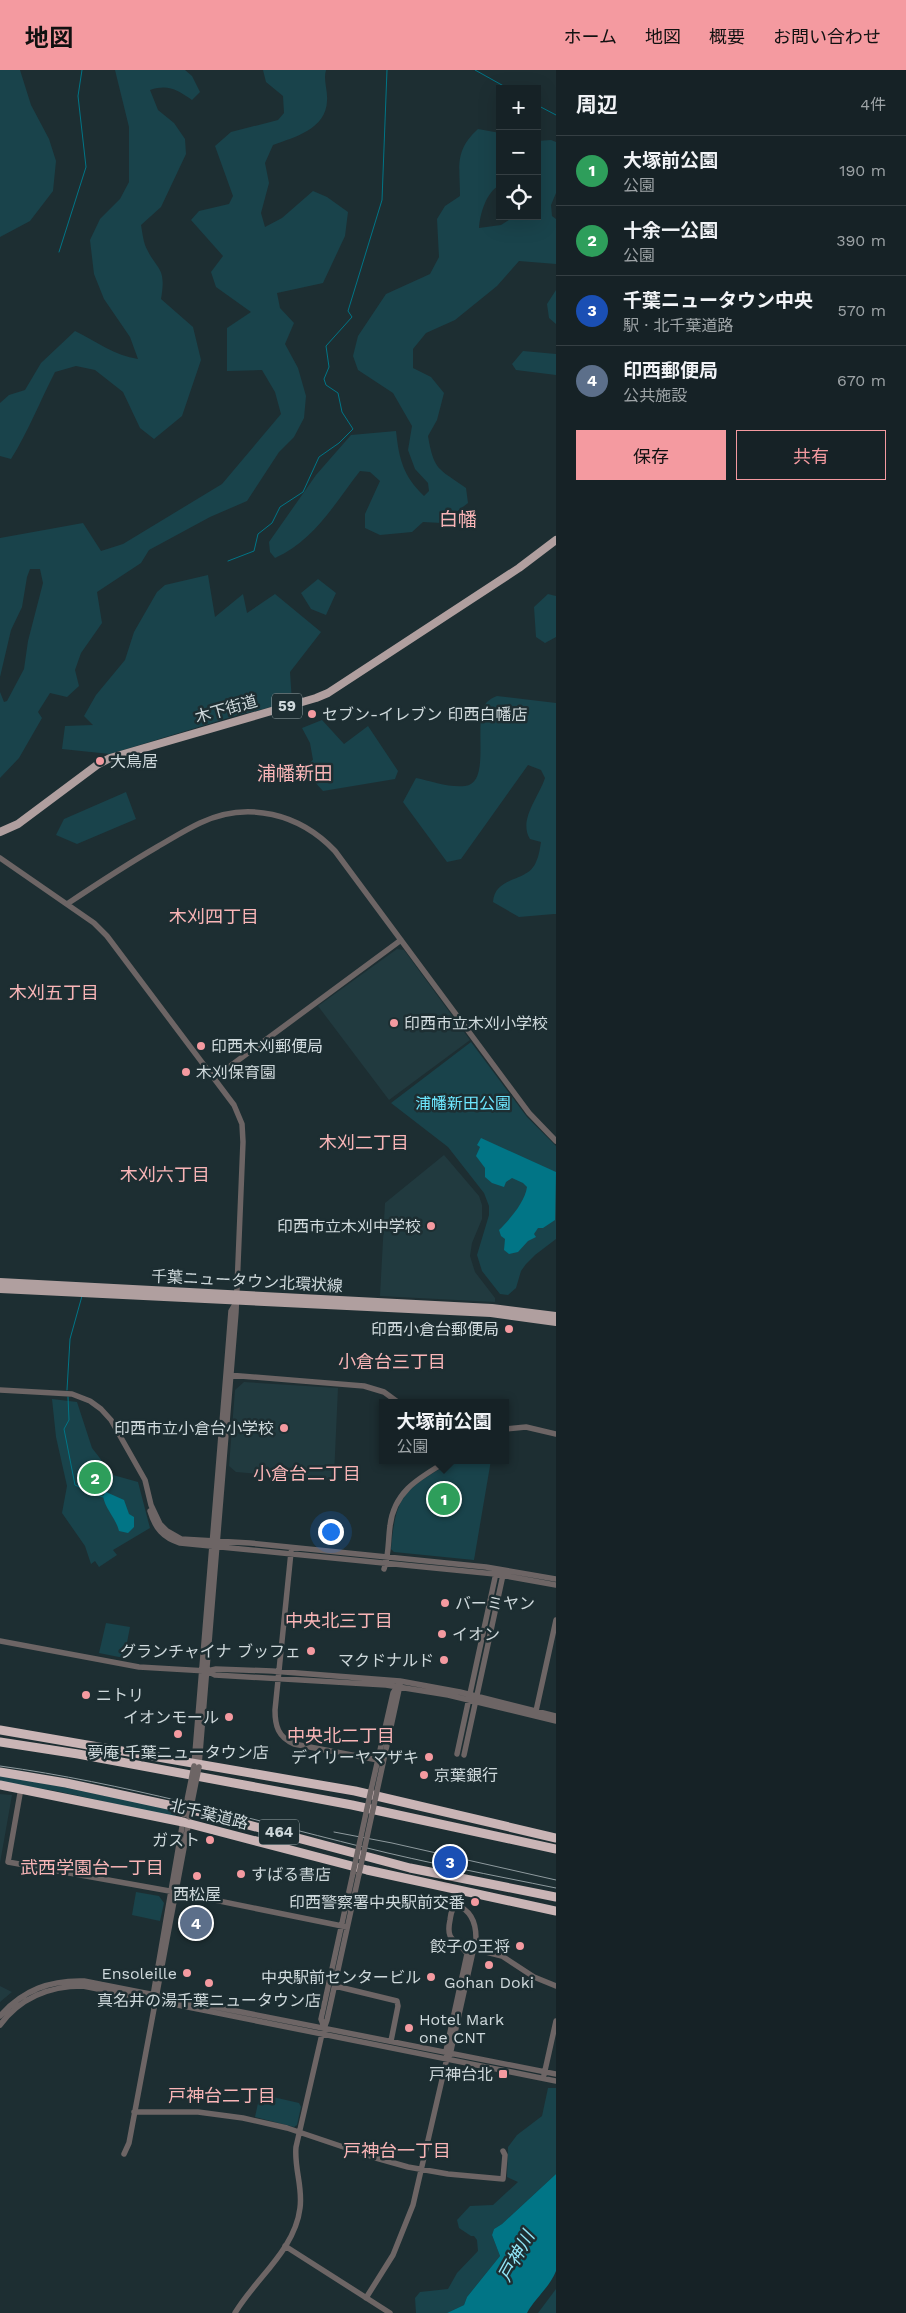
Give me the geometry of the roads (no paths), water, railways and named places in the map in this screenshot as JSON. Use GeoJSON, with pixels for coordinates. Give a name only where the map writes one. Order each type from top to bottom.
{"type":"FeatureCollection","features":[{"type":"Feature","properties":{"kind":"highway"},"geometry":{"type":"LineString","coordinates":[[0,1730],[395,1799],[556,1838]]}},
{"type":"Feature","properties":{"kind":"highway","name":"北千葉道路"},"geometry":{"type":"LineString","coordinates":[[0,1742],[136,1764],[352,1805],[556,1849]]}},
{"type":"Feature","properties":{"kind":"highway","name":"北千葉道路"},"geometry":{"type":"LineString","coordinates":[[0,1772],[187,1809],[410,1868],[556,1897]]}},
{"type":"Feature","properties":{"kind":"highway","name":"北千葉道路"},"geometry":{"type":"LineString","coordinates":[[0,1785],[186,1819],[367,1870],[556,1911]]}},
{"type":"Feature","properties":{"kind":"main road","name":"木下街道"},"geometry":{"type":"LineString","coordinates":[[0,832],[18,824],[97,765],[110,758],[328,693],[519,568],[556,540]]}},
{"type":"Feature","properties":{"kind":"main road","name":"千葉ニュータウン北環状線"},"geometry":{"type":"LineString","coordinates":[[0,1282],[236,1298]]}},
{"type":"Feature","properties":{"kind":"main road","name":"千葉ニュータウン北環状線"},"geometry":{"type":"LineString","coordinates":[[0,1289],[236,1298],[496,1311],[556,1316]]}},
{"type":"Feature","properties":{"kind":"main road","name":"千葉ニュータウン北環状線"},"geometry":{"type":"LineString","coordinates":[[496,1311],[556,1322]]}},
{"type":"Feature","properties":{"kind":"street"},"geometry":{"type":"LineString","coordinates":[[67,904],[132,862],[198,823],[230,813],[269,812],[306,826],[331,847],[529,1113],[556,1140]]}},
{"type":"Feature","properties":{"kind":"street"},"geometry":{"type":"LineString","coordinates":[[0,858],[94,923],[112,942],[214,1078],[236,1110],[243,1130],[236,1298],[196,1765],[129,2143],[124,2154]]}},
{"type":"Feature","properties":{"kind":"street"},"geometry":{"type":"LineString","coordinates":[[214,1078],[401,940]]}},
{"type":"Feature","properties":{"kind":"street"},"geometry":{"type":"LineString","coordinates":[[228,1376],[364,1386],[384,1392],[394,1399]]}},
{"type":"Feature","properties":{"kind":"street"},"geometry":{"type":"LineString","coordinates":[[0,1390],[72,1394],[90,1401],[101,1409],[111,1420],[144,1480],[153,1520],[166,1538],[180,1543],[291,1547],[386,1564]]}},
{"type":"Feature","properties":{"kind":"street"},"geometry":{"type":"LineString","coordinates":[[509,1429],[526,1427],[556,1434]]}},
{"type":"Feature","properties":{"kind":"street"},"geometry":{"type":"LineString","coordinates":[[386,1564],[390,1521],[397,1500],[412,1483],[442,1464]]}},
{"type":"Feature","properties":{"kind":"street"},"geometry":{"type":"LineString","coordinates":[[215,1544],[290,1555],[386,1564],[497,1571],[556,1579]]}},
{"type":"Feature","properties":{"kind":"street"},"geometry":{"type":"LineString","coordinates":[[291,1547],[275,1720],[277,1728],[282,1737],[294,1744],[378,1760]]}},
{"type":"Feature","properties":{"kind":"street"},"geometry":{"type":"LineString","coordinates":[[497,1571],[502,1575],[556,1585]]}},
{"type":"Feature","properties":{"kind":"street"},"geometry":{"type":"LineString","coordinates":[[460,1754],[497,1571]]}},
{"type":"Feature","properties":{"kind":"street"},"geometry":{"type":"LineString","coordinates":[[472,1698],[502,1575]]}},
{"type":"Feature","properties":{"kind":"street"},"geometry":{"type":"LineString","coordinates":[[536,1711],[556,1620]]}},
{"type":"Feature","properties":{"kind":"street"},"geometry":{"type":"LineString","coordinates":[[0,1641],[139,1667],[204,1671],[216,1669],[399,1685],[556,1716]]}},
{"type":"Feature","properties":{"kind":"street"},"geometry":{"type":"LineString","coordinates":[[374,1791],[378,1760],[393,1693],[399,1685]]}},
{"type":"Feature","properties":{"kind":"street"},"geometry":{"type":"LineString","coordinates":[[324,2027],[321,2019],[399,1685]]}},
{"type":"Feature","properties":{"kind":"street"},"geometry":{"type":"LineString","coordinates":[[472,1698],[556,1721]]}},
{"type":"Feature","properties":{"kind":"street"},"geometry":{"type":"LineString","coordinates":[[21,1788],[8,1862],[173,1891],[344,1926]]}},
{"type":"Feature","properties":{"kind":"street"},"geometry":{"type":"LineString","coordinates":[[366,2298],[399,2241],[413,2205],[475,1948],[476,1931],[474,1920],[466,1909],[456,1905],[452,1909],[448,1929],[450,1938],[467,1954]]}},
{"type":"Feature","properties":{"kind":"street"},"geometry":{"type":"LineString","coordinates":[[235,2313],[285,2246],[296,2224],[301,2207],[296,2159],[299,2132],[334,1986],[344,1926]]}},
{"type":"Feature","properties":{"kind":"street"},"geometry":{"type":"LineString","coordinates":[[458,1944],[502,1956],[534,1977],[556,1986]]}},
{"type":"Feature","properties":{"kind":"street"},"geometry":{"type":"LineString","coordinates":[[448,2054],[467,1954],[475,1948]]}},
{"type":"Feature","properties":{"kind":"street"},"geometry":{"type":"LineString","coordinates":[[0,2016],[13,2002],[29,1991],[60,1982],[84,1981],[322,2034],[448,2054],[555,2074]]}},
{"type":"Feature","properties":{"kind":"street"},"geometry":{"type":"LineString","coordinates":[[0,2025],[22,2003],[49,1990],[83,1986],[154,1996],[324,2027],[448,2054],[543,2080],[554,2081],[556,2065]]}},
{"type":"Feature","properties":{"kind":"street"},"geometry":{"type":"LineString","coordinates":[[334,1986],[397,2001],[398,2006],[391,2041]]}},
{"type":"Feature","properties":{"kind":"street"},"geometry":{"type":"LineString","coordinates":[[543,2080],[556,2021]]}},
{"type":"Feature","properties":{"kind":"street"},"geometry":{"type":"LineString","coordinates":[[134,2112],[217,2114],[271,2124],[376,2158],[422,2169],[501,2180],[504,2176],[505,2155],[503,2151]]}},
{"type":"Feature","properties":{"kind":"street"},"geometry":{"type":"LineString","coordinates":[[285,2246],[390,2313]]}},
{"type":"Feature","properties":{"kind":"water"},"geometry":{"type":"Polygon","coordinates":[[[481,1138],[556,1172],[555,1220],[543,1228],[538,1228],[534,1234],[536,1237],[528,1241],[518,1252],[509,1254],[504,1250],[505,1239],[501,1236],[499,1230],[520,1204],[527,1187],[512,1178],[506,1182],[504,1187],[492,1183],[485,1177],[485,1168],[476,1156],[480,1147],[477,1145],[481,1138]]]}},
{"type":"Feature","properties":{"kind":"water"},"geometry":{"type":"Polygon","coordinates":[[[106,1492],[124,1500],[129,1514],[134,1517],[134,1527],[128,1533],[119,1531],[104,1501],[103,1496],[106,1492]]]}},
{"type":"Feature","properties":{"kind":"water","name":"戸神川"},"geometry":{"type":"Polygon","coordinates":[[[556,2174],[556,2271],[527,2313],[447,2313],[464,2305],[467,2297],[500,2256],[492,2235],[494,2229],[502,2224],[556,2174]]]}},
{"type":"Feature","properties":{"kind":"waterway"},"geometry":{"type":"LineString","coordinates":[[59,252],[86,167],[78,96],[82,70]]}},
{"type":"Feature","properties":{"kind":"waterway"},"geometry":{"type":"LineString","coordinates":[[228,561],[254,551],[258,534],[272,523],[280,507],[303,492],[319,457],[339,443],[353,429],[342,412],[338,393],[326,385],[324,379],[329,367],[326,346],[352,317],[348,311],[382,200],[387,70]]}},
{"type":"Feature","properties":{"kind":"waterway"},"geometry":{"type":"LineString","coordinates":[[475,70],[502,85]]}},
{"type":"Feature","properties":{"kind":"waterway"},"geometry":{"type":"LineString","coordinates":[[541,107],[556,115]]}},
{"type":"Feature","properties":{"kind":"waterway"},"geometry":{"type":"LineString","coordinates":[[67,1390],[70,1339],[82,1296]]}},
{"type":"Feature","properties":{"kind":"waterway"},"geometry":{"type":"LineString","coordinates":[[68,1397],[69,1420],[64,1429],[75,1485],[103,1497]]}},
{"type":"Feature","properties":{"kind":"railway"},"geometry":{"type":"LineString","coordinates":[[0,1766],[137,1791],[387,1853],[556,1888]]}},
{"type":"Feature","properties":{"kind":"railway"},"geometry":{"type":"LineString","coordinates":[[334,1832],[392,1843],[556,1880]]}},
{"type":"Feature","properties":{"kind":"place","name":"セブン-イレブン 印西白幡店"},"geometry":{"type":"Point","coordinates":[312,714]}},
{"type":"Feature","properties":{"kind":"place","name":"大鳥居"},"geometry":{"type":"Point","coordinates":[100,761]}},
{"type":"Feature","properties":{"kind":"place","name":"印西市立木刈小学校"},"geometry":{"type":"Point","coordinates":[394,1023]}},
{"type":"Feature","properties":{"kind":"place","name":"印西木刈郵便局"},"geometry":{"type":"Point","coordinates":[201,1046]}},
{"type":"Feature","properties":{"kind":"place","name":"木刈保育園"},"geometry":{"type":"Point","coordinates":[186,1072]}},
{"type":"Feature","properties":{"kind":"place","name":"印西市立木刈中学校"},"geometry":{"type":"Point","coordinates":[431,1226]}},
{"type":"Feature","properties":{"kind":"place","name":"印西小倉台郵便局"},"geometry":{"type":"Point","coordinates":[509,1329]}},
{"type":"Feature","properties":{"kind":"place","name":"印西市立小倉台小学校"},"geometry":{"type":"Point","coordinates":[284,1428]}},
{"type":"Feature","properties":{"kind":"place","name":"十余一公園"},"geometry":{"type":"Point","coordinates":[95,1478]}},
{"type":"Feature","properties":{"kind":"place","name":"大塚前公園"},"geometry":{"type":"Point","coordinates":[444,1499]}},
{"type":"Feature","properties":{"kind":"place","name":"バーミヤン"},"geometry":{"type":"Point","coordinates":[445,1603]}},
{"type":"Feature","properties":{"kind":"place","name":"イオン"},"geometry":{"type":"Point","coordinates":[442,1634]}},
{"type":"Feature","properties":{"kind":"place","name":"グランチャイナ ブッフェ"},"geometry":{"type":"Point","coordinates":[311,1651]}},
{"type":"Feature","properties":{"kind":"place","name":"マクドナルド"},"geometry":{"type":"Point","coordinates":[444,1660]}},
{"type":"Feature","properties":{"kind":"place","name":"ニトリ"},"geometry":{"type":"Point","coordinates":[86,1695]}},
{"type":"Feature","properties":{"kind":"place","name":"イオンモール"},"geometry":{"type":"Point","coordinates":[229,1717]}},
{"type":"Feature","properties":{"kind":"place","name":"夢庵 千葉ニュータウン店"},"geometry":{"type":"Point","coordinates":[178,1734]}},
{"type":"Feature","properties":{"kind":"place","name":"デイリーヤマザキ"},"geometry":{"type":"Point","coordinates":[429,1757]}},
{"type":"Feature","properties":{"kind":"place","name":"京葉銀行"},"geometry":{"type":"Point","coordinates":[424,1775]}},
{"type":"Feature","properties":{"kind":"place","name":"ガスト"},"geometry":{"type":"Point","coordinates":[210,1840]}},
{"type":"Feature","properties":{"kind":"place","name":"千葉ニュータウン中央"},"geometry":{"type":"Point","coordinates":[450,1862]}},
{"type":"Feature","properties":{"kind":"place","name":"すばる書店"},"geometry":{"type":"Point","coordinates":[241,1874]}},
{"type":"Feature","properties":{"kind":"place","name":"西松屋"},"geometry":{"type":"Point","coordinates":[197,1876]}},
{"type":"Feature","properties":{"kind":"place","name":"印西警察署中央駅前交番"},"geometry":{"type":"Point","coordinates":[475,1902]}},
{"type":"Feature","properties":{"kind":"place","name":"印西郵便局"},"geometry":{"type":"Point","coordinates":[196,1923]}},
{"type":"Feature","properties":{"kind":"place","name":"餃子の王将"},"geometry":{"type":"Point","coordinates":[520,1946]}},
{"type":"Feature","properties":{"kind":"place","name":"Gohan Doki"},"geometry":{"type":"Point","coordinates":[489,1965]}},
{"type":"Feature","properties":{"kind":"place","name":"Ensoleille"},"geometry":{"type":"Point","coordinates":[187,1973]}},
{"type":"Feature","properties":{"kind":"place","name":"中央駅前センタービル"},"geometry":{"type":"Point","coordinates":[431,1977]}},
{"type":"Feature","properties":{"kind":"place","name":"真名井の湯千葉ニュータウン店"},"geometry":{"type":"Point","coordinates":[209,1983]}},
{"type":"Feature","properties":{"kind":"place","name":"Hotel Mark one CNT"},"geometry":{"type":"Point","coordinates":[409,2028]}},
{"type":"Feature","properties":{"kind":"place","name":"戸神台北"},"geometry":{"type":"Point","coordinates":[503,2074]}},
{"type":"Feature","properties":{"kind":"district","name":"白幡"},"geometry":{"type":"Point","coordinates":[458,519]}},
{"type":"Feature","properties":{"kind":"district","name":"浦幡新田"},"geometry":{"type":"Point","coordinates":[295,773]}},
{"type":"Feature","properties":{"kind":"district","name":"木刈四丁目"},"geometry":{"type":"Point","coordinates":[214,916]}},
{"type":"Feature","properties":{"kind":"district","name":"木刈五丁目"},"geometry":{"type":"Point","coordinates":[54,992]}},
{"type":"Feature","properties":{"kind":"district","name":"木刈二丁目"},"geometry":{"type":"Point","coordinates":[364,1142]}},
{"type":"Feature","properties":{"kind":"district","name":"木刈六丁目"},"geometry":{"type":"Point","coordinates":[165,1174]}},
{"type":"Feature","properties":{"kind":"district","name":"小倉台三丁目"},"geometry":{"type":"Point","coordinates":[392,1361]}},
{"type":"Feature","properties":{"kind":"district","name":"小倉台二丁目"},"geometry":{"type":"Point","coordinates":[307,1473]}},
{"type":"Feature","properties":{"kind":"district","name":"中央北三丁目"},"geometry":{"type":"Point","coordinates":[339,1620]}},
{"type":"Feature","properties":{"kind":"district","name":"中央北二丁目"},"geometry":{"type":"Point","coordinates":[341,1735]}},
{"type":"Feature","properties":{"kind":"district","name":"武西学園台一丁目"},"geometry":{"type":"Point","coordinates":[92,1867]}},
{"type":"Feature","properties":{"kind":"district","name":"戸神台二丁目"},"geometry":{"type":"Point","coordinates":[222,2095]}},
{"type":"Feature","properties":{"kind":"district","name":"戸神台一丁目"},"geometry":{"type":"Point","coordinates":[397,2150]}},
{"type":"Feature","properties":{"kind":"park label","name":"浦幡新田公園"},"geometry":{"type":"Point","coordinates":[463,1103]}}]}
